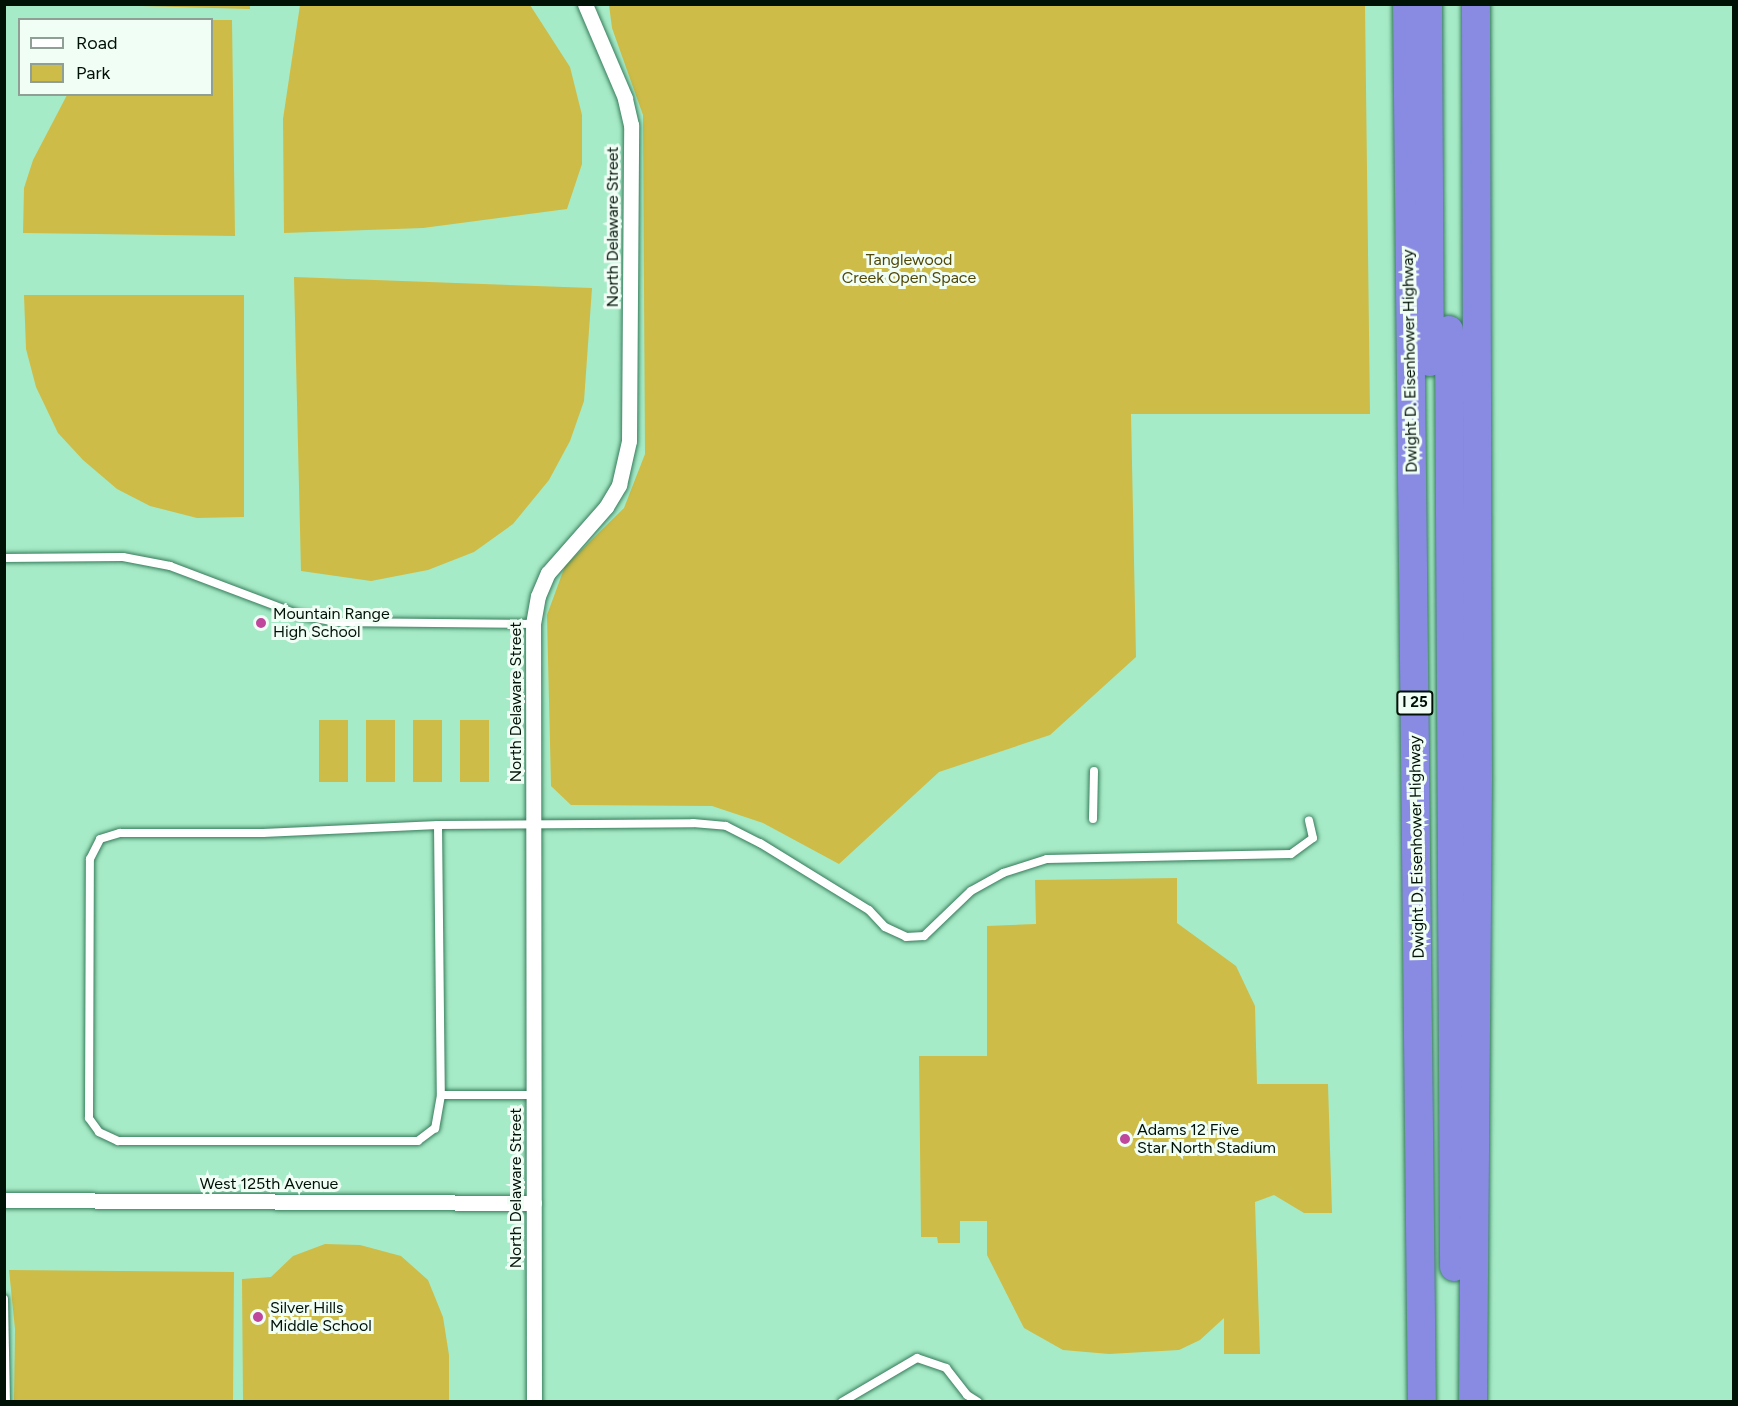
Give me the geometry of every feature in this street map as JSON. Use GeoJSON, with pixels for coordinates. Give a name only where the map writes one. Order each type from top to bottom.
{"type":"FeatureCollection","features":[{"type":"Feature","properties":{"kind":"highway","name":"Dwight D. Eisenhower Highway"},"geometry":{"type":"LineString","coordinates":[[1407,4],[1422,1401]]}},
{"type":"Feature","properties":{"kind":"highway"},"geometry":{"type":"LineString","coordinates":[[1428,4],[1436,1401]]}},
{"type":"Feature","properties":{"kind":"highway"},"geometry":{"type":"LineString","coordinates":[[1447,4],[1455,1401]]}},
{"type":"Feature","properties":{"kind":"highway"},"geometry":{"type":"LineString","coordinates":[[1473,1401],[1478,791],[1476,4]]}},
{"type":"Feature","properties":{"kind":"street","name":"North Delaware Street"},"geometry":{"type":"LineString","coordinates":[[534,1401],[533,624],[538,596],[548,573],[606,507],[619,485],[629,441],[631,125],[625,98],[585,4]]}},
{"type":"Feature","properties":{"kind":"street","name":"West 125th Avenue"},"geometry":{"type":"LineString","coordinates":[[4,1200],[534,1203]]}},
{"type":"Feature","properties":{"kind":"lane"},"geometry":{"type":"LineString","coordinates":[[4,558],[134,559],[170,566],[300,615],[336,622],[533,624]]}},
{"type":"Feature","properties":{"kind":"lane"},"geometry":{"type":"LineString","coordinates":[[1093,819],[1094,771]]}},
{"type":"Feature","properties":{"kind":"lane"},"geometry":{"type":"LineString","coordinates":[[438,825],[441,1095],[435,1128],[418,1142],[118,1142],[99,1132],[89,1118],[90,859],[100,839],[120,833],[263,833],[438,825],[693,823],[726,826],[760,843],[869,910],[885,927],[906,937],[924,936],[971,891],[1003,873],[1047,859],[1292,854],[1313,838],[1309,820]]}},
{"type":"Feature","properties":{"kind":"lane"},"geometry":{"type":"LineString","coordinates":[[441,1095],[534,1095]]}},
{"type":"Feature","properties":{"kind":"lane"},"geometry":{"type":"LineString","coordinates":[[4,1299],[6,1401]]}},
{"type":"Feature","properties":{"kind":"lane"},"geometry":{"type":"LineString","coordinates":[[842,1401],[917,1358],[946,1368],[967,1395],[978,1401]]}},
{"type":"Feature","properties":{"kind":"green space"},"geometry":{"type":"Polygon","coordinates":[[[103,4],[250,4],[250,9],[103,5],[103,4]]]}},
{"type":"Feature","properties":{"kind":"green space"},"geometry":{"type":"Polygon","coordinates":[[[300,5],[530,5],[570,67],[582,115],[582,164],[567,209],[423,228],[284,233],[283,119],[300,5]]]}},
{"type":"Feature","properties":{"kind":"green space","name":"Tanglewood Creek Open Space"},"geometry":{"type":"Polygon","coordinates":[[[609,5],[1365,5],[1370,414],[1131,414],[1136,657],[1050,735],[939,772],[839,864],[763,823],[712,806],[571,805],[551,786],[547,615],[565,566],[624,508],[645,454],[643,115],[612,28],[609,5]]]}},
{"type":"Feature","properties":{"kind":"green space"},"geometry":{"type":"Polygon","coordinates":[[[213,20],[232,20],[235,236],[23,233],[24,188],[33,160],[66,96],[213,96],[213,20]]]}},
{"type":"Feature","properties":{"kind":"green space"},"geometry":{"type":"Polygon","coordinates":[[[294,277],[592,288],[584,401],[570,441],[549,480],[513,524],[474,552],[428,570],[371,581],[301,571],[294,277]]]}},
{"type":"Feature","properties":{"kind":"green space"},"geometry":{"type":"Polygon","coordinates":[[[24,295],[244,295],[244,517],[197,518],[150,506],[117,489],[83,460],[58,433],[36,387],[26,349],[24,295]]]}},
{"type":"Feature","properties":{"kind":"green space"},"geometry":{"type":"Polygon","coordinates":[[[319,720],[348,720],[348,782],[319,782],[319,720]]]}},
{"type":"Feature","properties":{"kind":"green space"},"geometry":{"type":"Polygon","coordinates":[[[366,720],[395,720],[395,782],[366,782],[366,720]]]}},
{"type":"Feature","properties":{"kind":"green space"},"geometry":{"type":"Polygon","coordinates":[[[413,720],[442,720],[442,782],[413,782],[413,720]]]}},
{"type":"Feature","properties":{"kind":"green space"},"geometry":{"type":"Polygon","coordinates":[[[460,720],[489,720],[489,782],[460,782],[460,720]]]}},
{"type":"Feature","properties":{"kind":"green space","name":"Adams 12 Five Star North Stadium"},"geometry":{"type":"Polygon","coordinates":[[[1177,878],[1177,923],[1236,966],[1255,1006],[1257,1084],[1328,1084],[1332,1213],[1304,1213],[1274,1195],[1255,1202],[1260,1354],[1224,1354],[1224,1318],[1200,1340],[1179,1350],[1109,1354],[1063,1350],[1024,1328],[987,1255],[987,1221],[960,1221],[960,1243],[938,1243],[937,1237],[921,1237],[919,1056],[987,1056],[987,926],[1036,924],[1035,880],[1177,878]]]}},
{"type":"Feature","properties":{"kind":"green space"},"geometry":{"type":"Polygon","coordinates":[[[325,1244],[360,1245],[401,1256],[428,1280],[443,1317],[449,1355],[449,1401],[243,1401],[242,1279],[271,1277],[293,1256],[325,1244]]]}},
{"type":"Feature","properties":{"kind":"green space"},"geometry":{"type":"Polygon","coordinates":[[[9,1270],[234,1272],[233,1401],[14,1401],[15,1329],[9,1270]]]}},
{"type":"Feature","properties":{"kind":"place","name":"Mountain Range High School"},"geometry":{"type":"Point","coordinates":[261,623]}},
{"type":"Feature","properties":{"kind":"place","name":"Adams 12 Five Star North Stadium"},"geometry":{"type":"Point","coordinates":[1125,1139]}},
{"type":"Feature","properties":{"kind":"place","name":"Silver Hills Middle School"},"geometry":{"type":"Point","coordinates":[258,1317]}}]}
